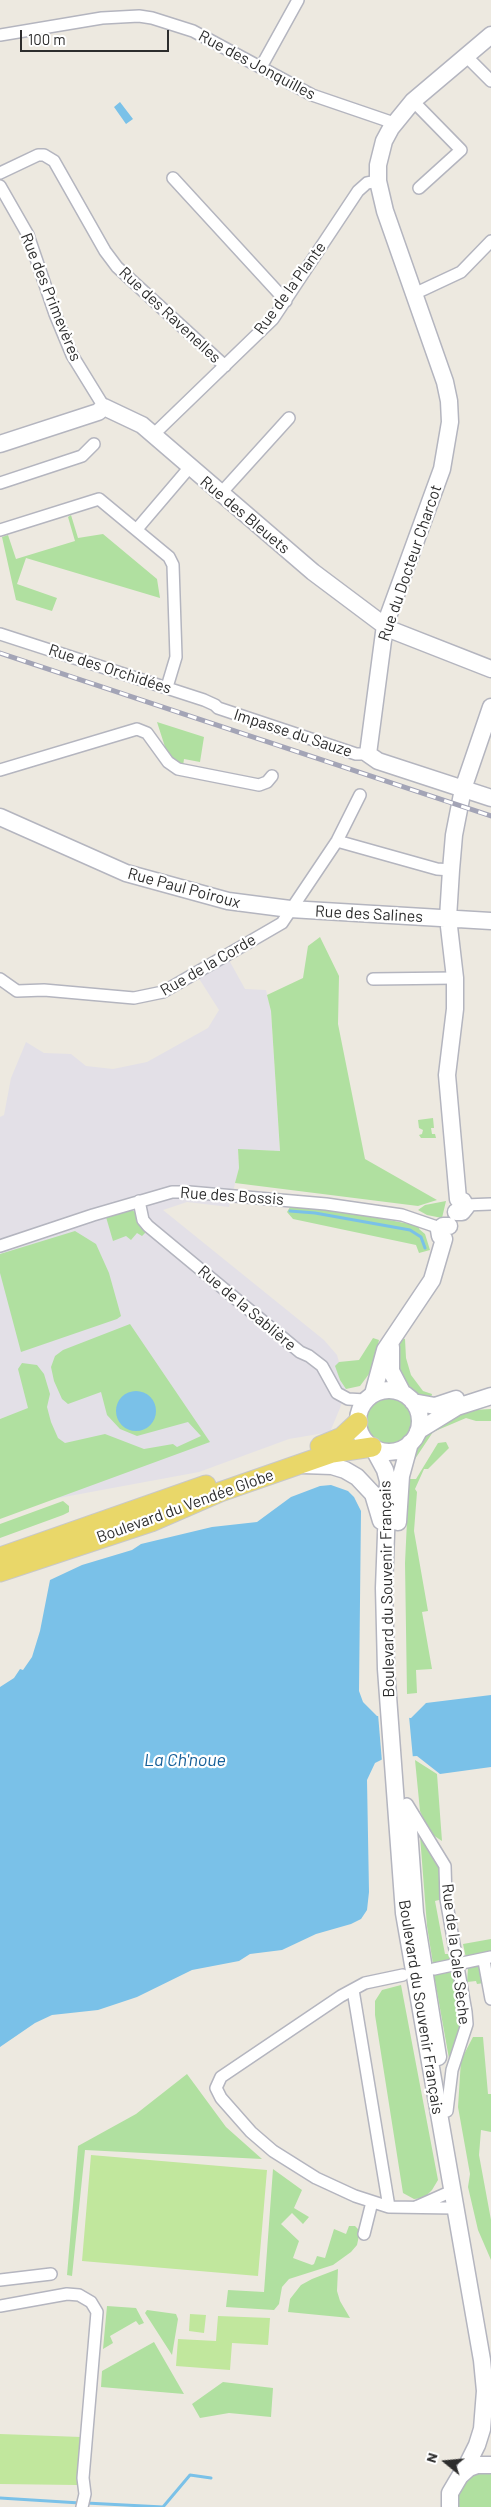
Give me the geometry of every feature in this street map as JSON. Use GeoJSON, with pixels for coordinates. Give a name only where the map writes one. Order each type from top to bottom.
{"type":"FeatureCollection","features":[{"type":"Feature","properties":{"kind":"main road","name":"Boulevard du Vendée Globe"},"geometry":{"type":"LineString","coordinates":[[0,1557],[332,1442],[345,1435],[358,1422]]}},
{"type":"Feature","properties":{"kind":"main road","name":"Boulevard du Vendée Globe"},"geometry":{"type":"LineString","coordinates":[[0,1572],[151,1522],[211,1496],[342,1450],[373,1447]]}},
{"type":"Feature","properties":{"kind":"street"},"geometry":{"type":"LineString","coordinates":[[261,67],[298,0]]}},
{"type":"Feature","properties":{"kind":"street","name":"Rue des Jonquilles"},"geometry":{"type":"LineString","coordinates":[[0,35],[102,18],[139,16],[152,18],[193,31],[312,95],[394,123]]}},
{"type":"Feature","properties":{"kind":"street","name":"Rue du Docteur Charcot"},"geometry":{"type":"LineString","coordinates":[[368,754],[385,626],[442,469],[450,422],[449,401],[445,382],[384,211],[378,181],[380,152],[394,123],[414,101],[491,35]]}},
{"type":"Feature","properties":{"kind":"street"},"geometry":{"type":"LineString","coordinates":[[466,56],[491,81]]}},
{"type":"Feature","properties":{"kind":"street"},"geometry":{"type":"LineString","coordinates":[[414,101],[461,150],[419,188]]}},
{"type":"Feature","properties":{"kind":"street","name":"Rue des Ravenelles"},"geometry":{"type":"LineString","coordinates":[[0,173],[38,155],[44,155],[54,161],[105,251],[117,267],[225,366]]}},
{"type":"Feature","properties":{"kind":"street"},"geometry":{"type":"LineString","coordinates":[[172,178],[286,301]]}},
{"type":"Feature","properties":{"kind":"street","name":"Rue de la Plante"},"geometry":{"type":"LineString","coordinates":[[153,434],[255,338],[286,301],[358,191],[367,184],[378,181]]}},
{"type":"Feature","properties":{"kind":"street","name":"Rue des Primevères"},"geometry":{"type":"LineString","coordinates":[[0,186],[28,235],[55,314],[72,355],[104,407]]}},
{"type":"Feature","properties":{"kind":"street"},"geometry":{"type":"LineString","coordinates":[[414,294],[461,272],[491,241]]}},
{"type":"Feature","properties":{"kind":"street"},"geometry":{"type":"LineString","coordinates":[[0,444],[98,412],[104,407]]}},
{"type":"Feature","properties":{"kind":"street","name":"Rue des Bleuets"},"geometry":{"type":"LineString","coordinates":[[104,407],[142,425],[189,468],[222,492],[313,572],[385,626],[393,631],[491,669]]}},
{"type":"Feature","properties":{"kind":"street"},"geometry":{"type":"LineString","coordinates":[[222,492],[289,418]]}},
{"type":"Feature","properties":{"kind":"street"},"geometry":{"type":"LineString","coordinates":[[0,483],[82,456],[94,444]]}},
{"type":"Feature","properties":{"kind":"street"},"geometry":{"type":"LineString","coordinates":[[137,529],[189,468]]}},
{"type":"Feature","properties":{"kind":"street"},"geometry":{"type":"LineString","coordinates":[[0,530],[99,498],[169,557],[173,565],[176,657],[167,688]]}},
{"type":"Feature","properties":{"kind":"street","name":"Rue des Orchidées"},"geometry":{"type":"LineString","coordinates":[[0,634],[212,703],[218,708]]}},
{"type":"Feature","properties":{"kind":"street"},"geometry":{"type":"LineString","coordinates":[[490,1395],[457,1408],[396,1451],[381,1451],[373,1447],[362,1436],[358,1422],[361,1407],[369,1397],[382,1358],[392,1338],[432,1280],[452,1218],[447,1076],[455,1009],[455,978],[448,918],[451,870],[454,835],[463,789],[491,707]]}},
{"type":"Feature","properties":{"kind":"street","name":"Impasse du Sauze"},"geometry":{"type":"LineString","coordinates":[[218,708],[356,754],[368,754]]}},
{"type":"Feature","properties":{"kind":"street"},"geometry":{"type":"LineString","coordinates":[[0,770],[137,728],[147,733],[168,762],[178,769],[258,785],[267,782],[272,776]]}},
{"type":"Feature","properties":{"kind":"street"},"geometry":{"type":"LineString","coordinates":[[368,754],[378,760],[491,798]]}},
{"type":"Feature","properties":{"kind":"street","name":"Rue de la Corde"},"geometry":{"type":"LineString","coordinates":[[0,979],[17,991],[44,990],[134,998],[151,996],[176,986],[282,922],[336,841],[360,795]]}},
{"type":"Feature","properties":{"kind":"street","name":"Rue Paul Poiroux"},"geometry":{"type":"LineString","coordinates":[[0,817],[143,880],[228,901],[290,909]]}},
{"type":"Feature","properties":{"kind":"street"},"geometry":{"type":"LineString","coordinates":[[336,841],[437,869],[451,870]]}},
{"type":"Feature","properties":{"kind":"street","name":"Rue des Salines"},"geometry":{"type":"LineString","coordinates":[[290,909],[491,921]]}},
{"type":"Feature","properties":{"kind":"street"},"geometry":{"type":"LineString","coordinates":[[373,979],[455,978]]}},
{"type":"Feature","properties":{"kind":"street","name":"Rue des Bossis"},"geometry":{"type":"LineString","coordinates":[[0,1246],[167,1193],[189,1192],[276,1198],[402,1215],[452,1218]]}},
{"type":"Feature","properties":{"kind":"street","name":"Rue de la Sablière"},"geometry":{"type":"LineString","coordinates":[[138,1201],[143,1220],[148,1226],[300,1352],[309,1356],[324,1369],[337,1393],[348,1399],[369,1397]]}},
{"type":"Feature","properties":{"kind":"street"},"geometry":{"type":"LineString","coordinates":[[452,1218],[491,1204]]}},
{"type":"Feature","properties":{"kind":"street"},"geometry":{"type":"LineString","coordinates":[[392,1338],[391,1371],[419,1416],[414,1437]]}},
{"type":"Feature","properties":{"kind":"street"},"geometry":{"type":"LineString","coordinates":[[369,1397],[387,1390],[439,1405],[490,1395]]}},
{"type":"Feature","properties":{"kind":"street","name":"Boulevard du Souvenir Français"},"geometry":{"type":"LineString","coordinates":[[393,1699],[397,1537],[401,1476],[414,1437]]}},
{"type":"Feature","properties":{"kind":"street","name":"Boulevard du Souvenir Français"},"geometry":{"type":"LineString","coordinates":[[373,1447],[385,1470],[388,1481],[385,1549],[408,1946],[480,2346],[485,2391],[481,2433],[464,2471],[452,2488],[450,2507]]}},
{"type":"Feature","properties":{"kind":"street"},"geometry":{"type":"LineString","coordinates":[[297,1466],[338,1468],[351,1472],[363,1482],[373,1494],[379,1507],[381,1539],[385,1549]]}},
{"type":"Feature","properties":{"kind":"street","name":"Boulevard du Souvenir Français"},"geometry":{"type":"LineString","coordinates":[[399,1772],[407,1804],[418,1936],[447,2111],[491,2348]]}},
{"type":"Feature","properties":{"kind":"street","name":"Rue de la Cale Sèche"},"geometry":{"type":"LineString","coordinates":[[407,1804],[445,1866],[446,1899],[467,2024],[452,2070],[447,2111]]}},
{"type":"Feature","properties":{"kind":"street"},"geometry":{"type":"LineString","coordinates":[[434,1969],[488,1959],[486,1977],[491,1999]]}},
{"type":"Feature","properties":{"kind":"street"},"geometry":{"type":"LineString","coordinates":[[403,1975],[380,1978],[364,1983],[221,2077],[216,2088],[234,2115],[273,2151],[316,2178],[372,2202],[390,2207],[455,2208]]}},
{"type":"Feature","properties":{"kind":"street"},"geometry":{"type":"LineString","coordinates":[[353,1990],[390,2207]]}},
{"type":"Feature","properties":{"kind":"street"},"geometry":{"type":"LineString","coordinates":[[415,2208],[452,2191]]}},
{"type":"Feature","properties":{"kind":"street"},"geometry":{"type":"LineString","coordinates":[[364,2234],[372,2202]]}},
{"type":"Feature","properties":{"kind":"street"},"geometry":{"type":"LineString","coordinates":[[0,2280],[51,2274]]}},
{"type":"Feature","properties":{"kind":"street"},"geometry":{"type":"LineString","coordinates":[[0,2306],[67,2294],[79,2295],[91,2302],[97,2312],[83,2478],[85,2494],[81,2507]]}},
{"type":"Feature","properties":{"kind":"street"},"geometry":{"type":"LineString","coordinates":[[464,2471],[477,2465],[491,2465]]}},
{"type":"Feature","properties":{"kind":"shaded area"},"geometry":{"type":"Polygon","coordinates":[[[229,960],[245,989],[266,990],[271,1011],[280,1151],[238,1150],[239,1168],[229,1207],[187,1202],[163,1210],[324,1340],[337,1355],[339,1362],[336,1366],[340,1380],[346,1389],[340,1408],[330,1432],[289,1439],[199,1472],[53,1499],[28,1409],[0,1419],[0,1117],[4,1115],[11,1078],[26,1042],[44,1053],[71,1054],[86,1066],[113,1069],[147,1062],[208,1028],[219,1010],[198,977],[229,960]]]}},
{"type":"Feature","properties":{"kind":"green space"},"geometry":{"type":"Polygon","coordinates":[[[71,515],[78,538],[103,534],[157,579],[160,598],[26,558],[17,584],[57,598],[52,611],[16,600],[2,537],[8,535],[16,559],[75,541],[68,517],[71,515]]]}},
{"type":"Feature","properties":{"kind":"green space"},"geometry":{"type":"Polygon","coordinates":[[[157,722],[204,737],[200,762],[184,759],[183,766],[173,760],[166,750],[157,722]]]}},
{"type":"Feature","properties":{"kind":"green space"},"geometry":{"type":"Polygon","coordinates":[[[320,937],[339,976],[338,1024],[365,1159],[437,1200],[418,1206],[235,1183],[239,1168],[238,1149],[280,1151],[271,1011],[267,995],[303,978],[308,946],[320,937]]]}},
{"type":"Feature","properties":{"kind":"green space"},"geometry":{"type":"Polygon","coordinates":[[[433,1118],[434,1128],[431,1128],[432,1134],[435,1134],[436,1138],[421,1138],[419,1135],[422,1134],[423,1130],[419,1128],[418,1120],[433,1118]]]}},
{"type":"Feature","properties":{"kind":"green space"},"geometry":{"type":"Polygon","coordinates":[[[446,1201],[442,1218],[427,1215],[418,1210],[425,1205],[446,1201]]]}},
{"type":"Feature","properties":{"kind":"green space"},"geometry":{"type":"Polygon","coordinates":[[[290,1207],[337,1210],[420,1226],[419,1229],[425,1234],[430,1250],[419,1253],[416,1245],[293,1219],[287,1212],[290,1207]]]}},
{"type":"Feature","properties":{"kind":"green space"},"geometry":{"type":"Polygon","coordinates":[[[130,1209],[135,1212],[140,1227],[145,1230],[145,1233],[142,1236],[137,1233],[131,1240],[126,1236],[113,1241],[106,1217],[130,1209]]]}},
{"type":"Feature","properties":{"kind":"green space"},"geometry":{"type":"Polygon","coordinates":[[[75,1231],[96,1244],[109,1273],[121,1316],[21,1352],[0,1273],[0,1254],[75,1231]]]}},
{"type":"Feature","properties":{"kind":"green space"},"geometry":{"type":"Polygon","coordinates":[[[130,1324],[210,1442],[0,1519],[0,1419],[28,1408],[18,1369],[22,1363],[37,1365],[44,1374],[50,1394],[47,1407],[51,1422],[58,1438],[65,1443],[105,1434],[144,1449],[173,1444],[177,1447],[201,1436],[188,1422],[137,1436],[120,1429],[107,1415],[101,1392],[68,1404],[62,1399],[54,1381],[51,1367],[55,1356],[63,1350],[130,1324]]]}},
{"type":"Feature","properties":{"kind":"green space"},"geometry":{"type":"Polygon","coordinates":[[[373,1338],[379,1340],[372,1370],[360,1386],[346,1389],[340,1380],[335,1366],[339,1362],[359,1360],[373,1338]]]}},
{"type":"Feature","properties":{"kind":"green space"},"geometry":{"type":"Polygon","coordinates":[[[401,1338],[405,1339],[406,1358],[411,1375],[423,1391],[432,1394],[431,1398],[418,1394],[403,1384],[396,1358],[401,1338]]]}},
{"type":"Feature","properties":{"kind":"green space"},"geometry":{"type":"Polygon","coordinates":[[[388,1397],[397,1399],[405,1404],[410,1412],[412,1421],[410,1430],[405,1438],[397,1443],[388,1445],[379,1443],[371,1438],[366,1430],[364,1421],[366,1412],[371,1404],[379,1399],[388,1397]]]}},
{"type":"Feature","properties":{"kind":"green space"},"geometry":{"type":"Polygon","coordinates":[[[491,1409],[491,1421],[476,1421],[466,1418],[433,1432],[411,1465],[414,1452],[431,1429],[444,1421],[473,1410],[491,1409]]]}},
{"type":"Feature","properties":{"kind":"green space"},"geometry":{"type":"Polygon","coordinates":[[[446,1442],[449,1448],[428,1469],[424,1469],[415,1489],[417,1492],[414,1531],[428,1611],[422,1612],[432,1669],[416,1670],[417,1693],[407,1694],[405,1563],[409,1479],[416,1479],[438,1443],[446,1442]]]}},
{"type":"Feature","properties":{"kind":"green space"},"geometry":{"type":"Polygon","coordinates":[[[63,1501],[69,1506],[69,1512],[0,1538],[0,1524],[63,1501]]]}},
{"type":"Feature","properties":{"kind":"green space"},"geometry":{"type":"Polygon","coordinates":[[[415,1760],[437,1774],[442,1841],[430,1833],[420,1811],[415,1760]]]}},
{"type":"Feature","properties":{"kind":"green space"},"geometry":{"type":"Polygon","coordinates":[[[420,1836],[441,1866],[443,1899],[435,1901],[445,1954],[452,1954],[448,1961],[433,1964],[427,1926],[420,1836]]]}},
{"type":"Feature","properties":{"kind":"green space"},"geometry":{"type":"Polygon","coordinates":[[[491,1939],[491,1953],[466,1958],[463,1944],[491,1939]]]}},
{"type":"Feature","properties":{"kind":"green space"},"geometry":{"type":"Polygon","coordinates":[[[481,1967],[484,1983],[477,1984],[476,1981],[467,1982],[468,1968],[481,1967]]]}},
{"type":"Feature","properties":{"kind":"green space"},"geometry":{"type":"Polygon","coordinates":[[[453,1972],[463,2018],[450,2064],[434,1975],[453,1972]]]}},
{"type":"Feature","properties":{"kind":"green space"},"geometry":{"type":"Polygon","coordinates":[[[401,1985],[438,2180],[424,2198],[414,2199],[403,2193],[375,2015],[375,2001],[382,1990],[401,1985]]]}},
{"type":"Feature","properties":{"kind":"green space"},"geometry":{"type":"Polygon","coordinates":[[[473,2037],[483,2037],[488,2094],[491,2094],[491,2132],[481,2130],[479,2155],[491,2220],[491,2260],[478,2230],[468,2187],[470,2174],[458,2107],[461,2060],[473,2037]]]}},
{"type":"Feature","properties":{"kind":"green space"},"geometry":{"type":"Polygon","coordinates":[[[187,2074],[226,2127],[262,2159],[85,2150],[72,2276],[67,2275],[78,2146],[136,2114],[187,2074]]]}},
{"type":"Feature","properties":{"kind":"green space"},"geometry":{"type":"Polygon","coordinates":[[[91,2155],[267,2170],[258,2276],[82,2261],[91,2155]]]}},
{"type":"Feature","properties":{"kind":"green space"},"geometry":{"type":"Polygon","coordinates":[[[273,2169],[302,2190],[294,2208],[309,2217],[303,2224],[292,2213],[281,2224],[299,2241],[293,2258],[312,2265],[317,2256],[325,2258],[334,2229],[346,2234],[349,2226],[355,2226],[360,2231],[357,2245],[351,2252],[333,2265],[289,2279],[282,2287],[279,2304],[274,2310],[226,2307],[228,2290],[264,2292],[273,2169]]]}},
{"type":"Feature","properties":{"kind":"green space"},"geometry":{"type":"Polygon","coordinates":[[[338,2269],[337,2291],[340,2301],[350,2318],[288,2312],[290,2299],[301,2285],[338,2269]]]}},
{"type":"Feature","properties":{"kind":"green space"},"geometry":{"type":"Polygon","coordinates":[[[107,2306],[136,2308],[144,2323],[139,2325],[136,2321],[110,2336],[113,2343],[103,2349],[107,2306]]]}},
{"type":"Feature","properties":{"kind":"green space"},"geometry":{"type":"Polygon","coordinates":[[[147,2310],[176,2314],[178,2319],[172,2355],[145,2313],[147,2310]]]}},
{"type":"Feature","properties":{"kind":"green space"},"geometry":{"type":"Polygon","coordinates":[[[190,2314],[206,2315],[204,2333],[189,2331],[190,2314]]]}},
{"type":"Feature","properties":{"kind":"green space"},"geometry":{"type":"Polygon","coordinates":[[[218,2316],[270,2318],[268,2345],[232,2343],[230,2370],[176,2366],[178,2339],[216,2341],[218,2316]]]}},
{"type":"Feature","properties":{"kind":"green space"},"geometry":{"type":"Polygon","coordinates":[[[154,2342],[184,2394],[101,2387],[102,2371],[154,2342]]]}},
{"type":"Feature","properties":{"kind":"green space"},"geometry":{"type":"Polygon","coordinates":[[[223,2382],[273,2388],[271,2417],[229,2413],[200,2418],[192,2404],[223,2382]]]}},
{"type":"Feature","properties":{"kind":"green space"},"geometry":{"type":"Polygon","coordinates":[[[0,2434],[81,2437],[77,2485],[0,2484],[0,2434]]]}},
{"type":"Feature","properties":{"kind":"green space"},"geometry":{"type":"Polygon","coordinates":[[[491,2470],[491,2507],[457,2507],[456,2495],[471,2473],[491,2470]]]}},
{"type":"Feature","properties":{"kind":"water"},"geometry":{"type":"Polygon","coordinates":[[[120,102],[133,119],[126,124],[114,107],[120,102]]]}},
{"type":"Feature","properties":{"kind":"water"},"geometry":{"type":"Polygon","coordinates":[[[140,1391],[147,1394],[153,1400],[156,1411],[155,1419],[147,1428],[140,1431],[132,1431],[125,1428],[117,1419],[116,1407],[119,1400],[128,1392],[140,1391]]]}},
{"type":"Feature","properties":{"kind":"water","name":"La Ch'noue"},"geometry":{"type":"Polygon","coordinates":[[[331,1485],[348,1491],[354,1497],[361,1511],[359,1691],[363,1702],[377,1716],[411,1718],[426,1703],[491,1695],[491,1767],[440,1774],[417,1756],[385,1758],[375,1763],[367,1780],[369,1892],[367,1910],[361,1919],[351,1924],[316,1934],[282,1950],[250,1954],[239,1961],[192,1970],[137,1997],[98,2010],[52,2015],[35,2023],[0,2047],[0,1687],[14,1678],[20,1669],[23,1670],[32,1657],[40,1631],[50,1580],[82,1565],[132,1550],[141,1544],[212,1527],[257,1522],[291,1497],[320,1486],[331,1485]]]}},
{"type":"Feature","properties":{"kind":"pier"},"geometry":{"type":"Polygon","coordinates":[[[378,1714],[409,1716],[413,1759],[382,1762],[378,1714]]]}},
{"type":"Feature","properties":{"kind":"waterway"},"geometry":{"type":"LineString","coordinates":[[290,1211],[315,1213],[410,1230],[421,1237],[425,1248]]}},
{"type":"Feature","properties":{"kind":"waterway"},"geometry":{"type":"LineString","coordinates":[[86,2503],[163,2507],[190,2475],[211,2478]]}},
{"type":"Feature","properties":{"kind":"waterway"},"geometry":{"type":"LineString","coordinates":[[0,2498],[80,2503]]}},
{"type":"Feature","properties":{"kind":"railway"},"geometry":{"type":"LineString","coordinates":[[0,653],[491,816]]}}]}
